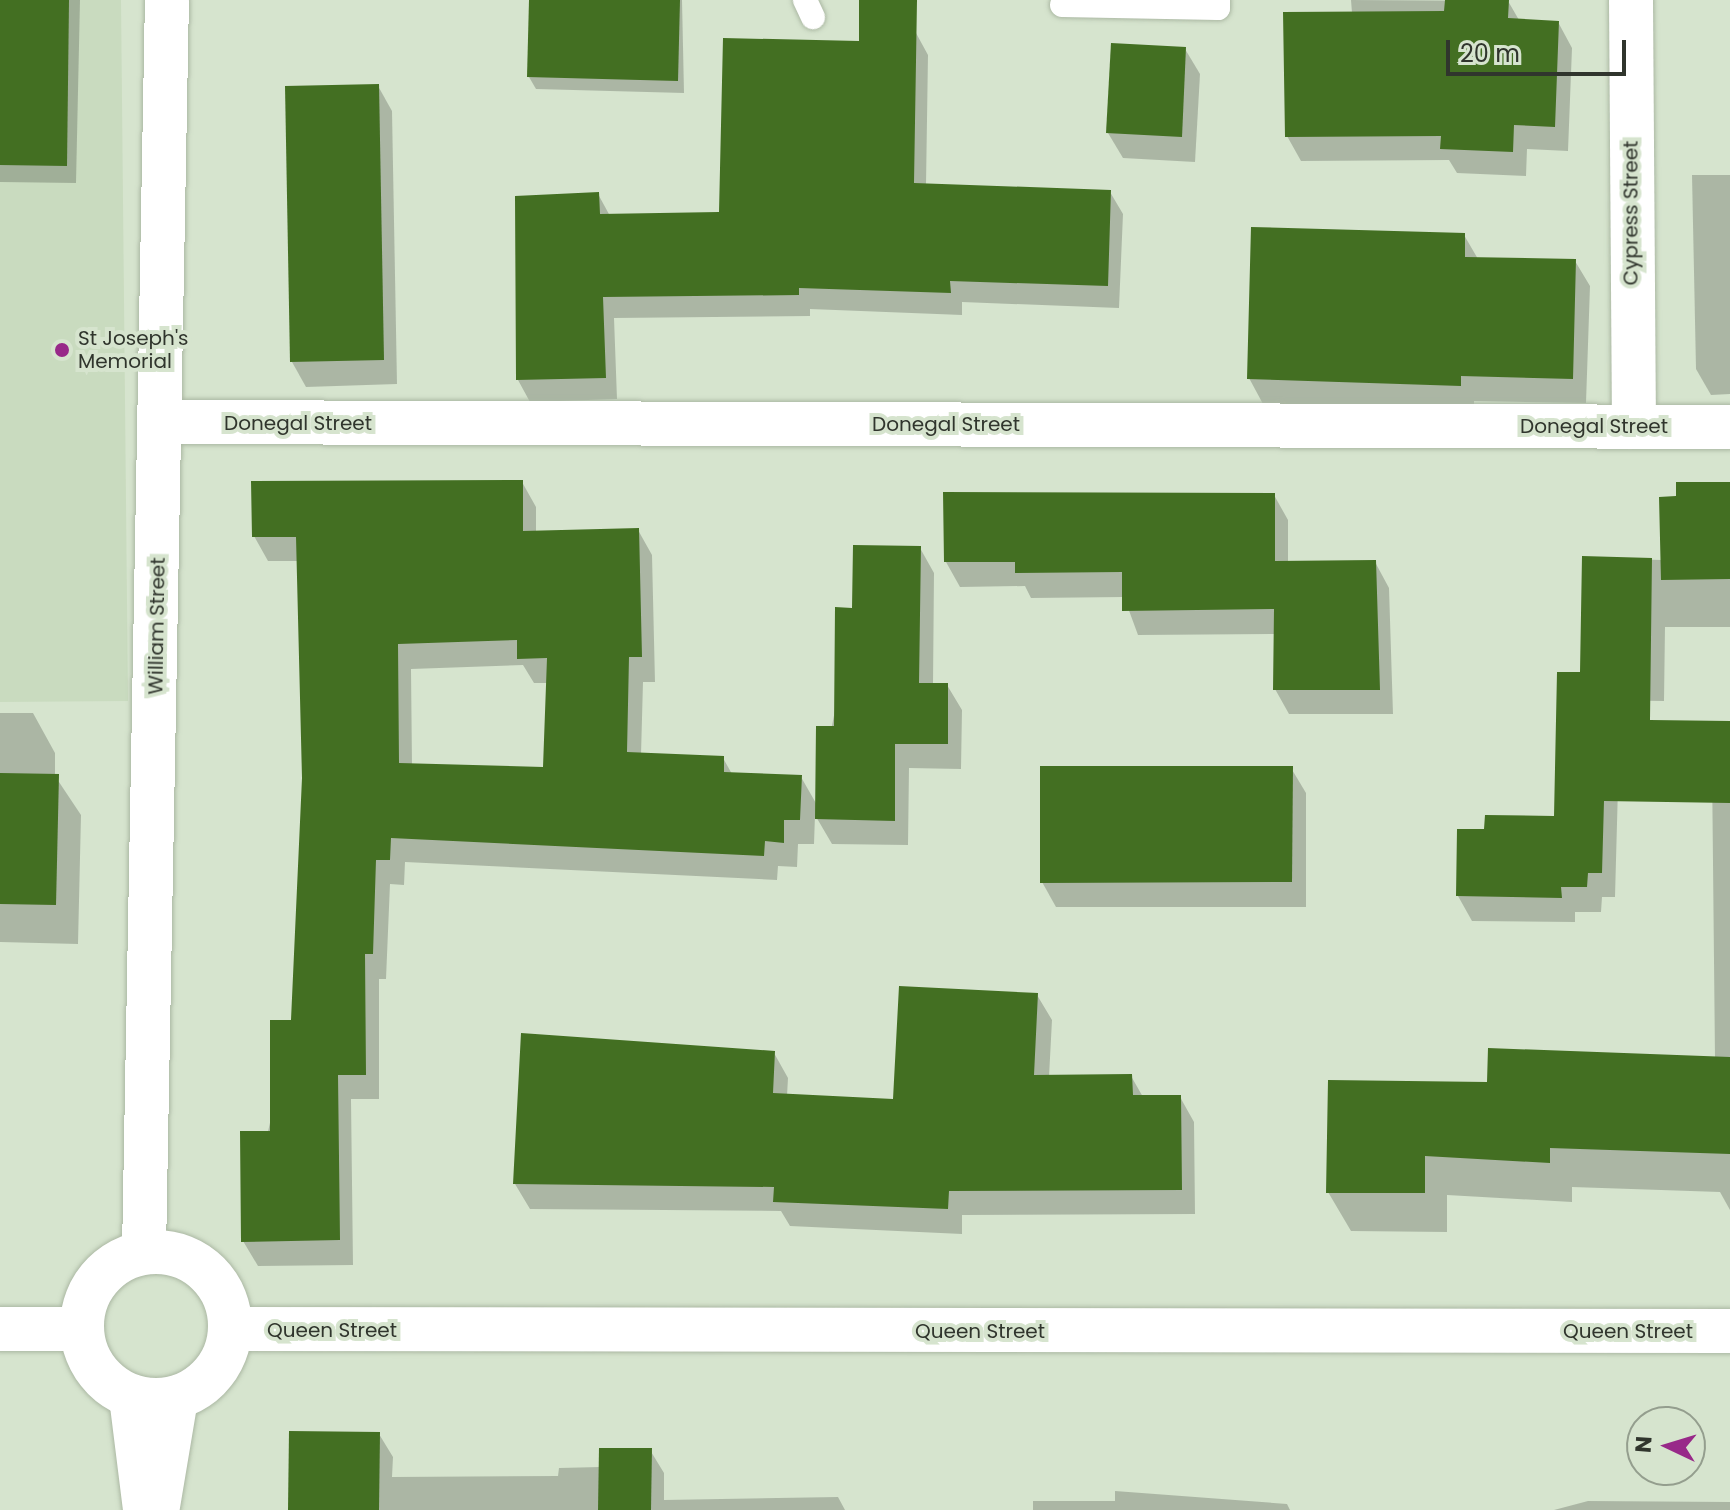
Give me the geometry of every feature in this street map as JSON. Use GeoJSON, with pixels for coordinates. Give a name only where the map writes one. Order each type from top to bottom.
{"type":"FeatureCollection","features":[{"type":"Feature","properties":{"kind":"street","name":"William Street"},"geometry":{"type":"LineString","coordinates":[[144,1252],[162,422],[167,0]]}},
{"type":"Feature","properties":{"kind":"street","name":"Cypress Street"},"geometry":{"type":"LineString","coordinates":[[1631,0],[1634,427]]}},
{"type":"Feature","properties":{"kind":"street","name":"Donegal Street"},"geometry":{"type":"LineString","coordinates":[[162,422],[1730,427]]}},
{"type":"Feature","properties":{"kind":"street"},"geometry":{"type":"LineString","coordinates":[[144,1252],[187,1258],[205,1270],[223,1297],[230,1329],[214,1372],[176,1398],[131,1397],[96,1370],[81,1329],[91,1287],[123,1258],[144,1252]]}},
{"type":"Feature","properties":{"kind":"street"},"geometry":{"type":"LineString","coordinates":[[0,1329],[81,1329]]}},
{"type":"Feature","properties":{"kind":"street","name":"Queen Street"},"geometry":{"type":"LineString","coordinates":[[230,1329],[1730,1331]]}},
{"type":"Feature","properties":{"kind":"street"},"geometry":{"type":"LineString","coordinates":[[131,1397],[145,1510]]}},
{"type":"Feature","properties":{"kind":"street"},"geometry":{"type":"LineString","coordinates":[[157,1510],[176,1398]]}},
{"type":"Feature","properties":{"kind":"lane"},"geometry":{"type":"LineString","coordinates":[[1062,5],[1218,8],[1218,0]]}},
{"type":"Feature","properties":{"kind":"shaded area","name":"St Joseph's Memorial"},"geometry":{"type":"Polygon","coordinates":[[[0,0],[121,0],[128,701],[0,702],[0,0]]]}},
{"type":"Feature","properties":{"kind":"building"},"geometry":{"type":"Polygon","coordinates":[[[0,0],[69,0],[67,166],[0,165],[0,0]]]}},
{"type":"Feature","properties":{"kind":"building"},"geometry":{"type":"Polygon","coordinates":[[[529,0],[680,0],[678,81],[527,77],[529,0]]]}},
{"type":"Feature","properties":{"kind":"building"},"geometry":{"type":"Polygon","coordinates":[[[859,0],[917,0],[914,183],[1111,190],[1108,286],[950,281],[951,293],[799,288],[799,295],[603,297],[606,378],[516,380],[515,196],[599,192],[600,214],[719,212],[723,38],[859,41],[859,0]]]}},
{"type":"Feature","properties":{"kind":"building"},"geometry":{"type":"Polygon","coordinates":[[[1445,0],[1509,0],[1508,18],[1559,21],[1555,127],[1514,125],[1513,152],[1440,149],[1441,136],[1285,137],[1283,12],[1444,11],[1445,0]]]}},
{"type":"Feature","properties":{"kind":"building"},"geometry":{"type":"Polygon","coordinates":[[[1111,43],[1186,47],[1182,137],[1106,133],[1111,43]]]}},
{"type":"Feature","properties":{"kind":"building"},"geometry":{"type":"Polygon","coordinates":[[[379,84],[384,360],[290,362],[285,86],[379,84]]]}},
{"type":"Feature","properties":{"kind":"building"},"geometry":{"type":"Polygon","coordinates":[[[1251,227],[1465,233],[1465,257],[1576,259],[1573,379],[1461,376],[1461,386],[1247,379],[1251,227]]]}},
{"type":"Feature","properties":{"kind":"building"},"geometry":{"type":"Polygon","coordinates":[[[523,480],[523,531],[639,528],[642,657],[629,657],[627,752],[724,756],[724,772],[802,775],[800,820],[784,820],[784,843],[765,841],[764,856],[391,838],[390,860],[376,860],[373,954],[365,954],[366,1075],[338,1075],[340,1240],[241,1242],[240,1131],[270,1131],[270,1020],[291,1020],[302,778],[296,537],[252,537],[251,481],[523,480]],[[517,640],[398,644],[399,763],[543,767],[547,658],[517,659],[517,640]]]}},
{"type":"Feature","properties":{"kind":"building"},"geometry":{"type":"Polygon","coordinates":[[[1676,482],[1730,482],[1730,579],[1661,580],[1659,497],[1676,496],[1676,482]]]}},
{"type":"Feature","properties":{"kind":"building"},"geometry":{"type":"Polygon","coordinates":[[[943,492],[1275,493],[1275,561],[1376,560],[1380,690],[1273,690],[1274,609],[1122,611],[1122,572],[1015,573],[1015,562],[944,562],[943,492]]]}},
{"type":"Feature","properties":{"kind":"building"},"geometry":{"type":"Polygon","coordinates":[[[853,545],[921,546],[919,683],[948,683],[948,744],[895,744],[895,821],[815,819],[816,726],[834,726],[835,607],[852,608],[853,545]]]}},
{"type":"Feature","properties":{"kind":"building"},"geometry":{"type":"Polygon","coordinates":[[[1582,556],[1652,558],[1650,720],[1730,721],[1730,803],[1604,801],[1602,873],[1588,873],[1587,887],[1561,887],[1562,898],[1456,896],[1457,829],[1484,829],[1485,815],[1554,816],[1557,672],[1580,672],[1582,556]]]}},
{"type":"Feature","properties":{"kind":"building"},"geometry":{"type":"Polygon","coordinates":[[[1040,766],[1293,766],[1292,882],[1040,883],[1040,766]]]}},
{"type":"Feature","properties":{"kind":"building"},"geometry":{"type":"Polygon","coordinates":[[[0,773],[59,774],[56,905],[0,904],[0,773]]]}},
{"type":"Feature","properties":{"kind":"building"},"geometry":{"type":"Polygon","coordinates":[[[899,986],[1038,993],[1034,1075],[1132,1074],[1133,1095],[1181,1095],[1182,1190],[949,1191],[948,1209],[773,1202],[774,1187],[513,1184],[521,1033],[775,1051],[773,1093],[893,1099],[899,986]]]}},
{"type":"Feature","properties":{"kind":"building"},"geometry":{"type":"Polygon","coordinates":[[[1488,1048],[1730,1057],[1730,1154],[1550,1148],[1550,1163],[1425,1156],[1425,1193],[1326,1193],[1328,1080],[1487,1082],[1488,1048]]]}},
{"type":"Feature","properties":{"kind":"building"},"geometry":{"type":"Polygon","coordinates":[[[289,1431],[380,1432],[379,1510],[288,1510],[289,1431]]]}},
{"type":"Feature","properties":{"kind":"building"},"geometry":{"type":"Polygon","coordinates":[[[599,1448],[652,1448],[651,1510],[598,1510],[599,1448]]]}},
{"type":"Feature","properties":{"kind":"place","name":"St Joseph's Memorial"},"geometry":{"type":"Point","coordinates":[62,350]}}]}
